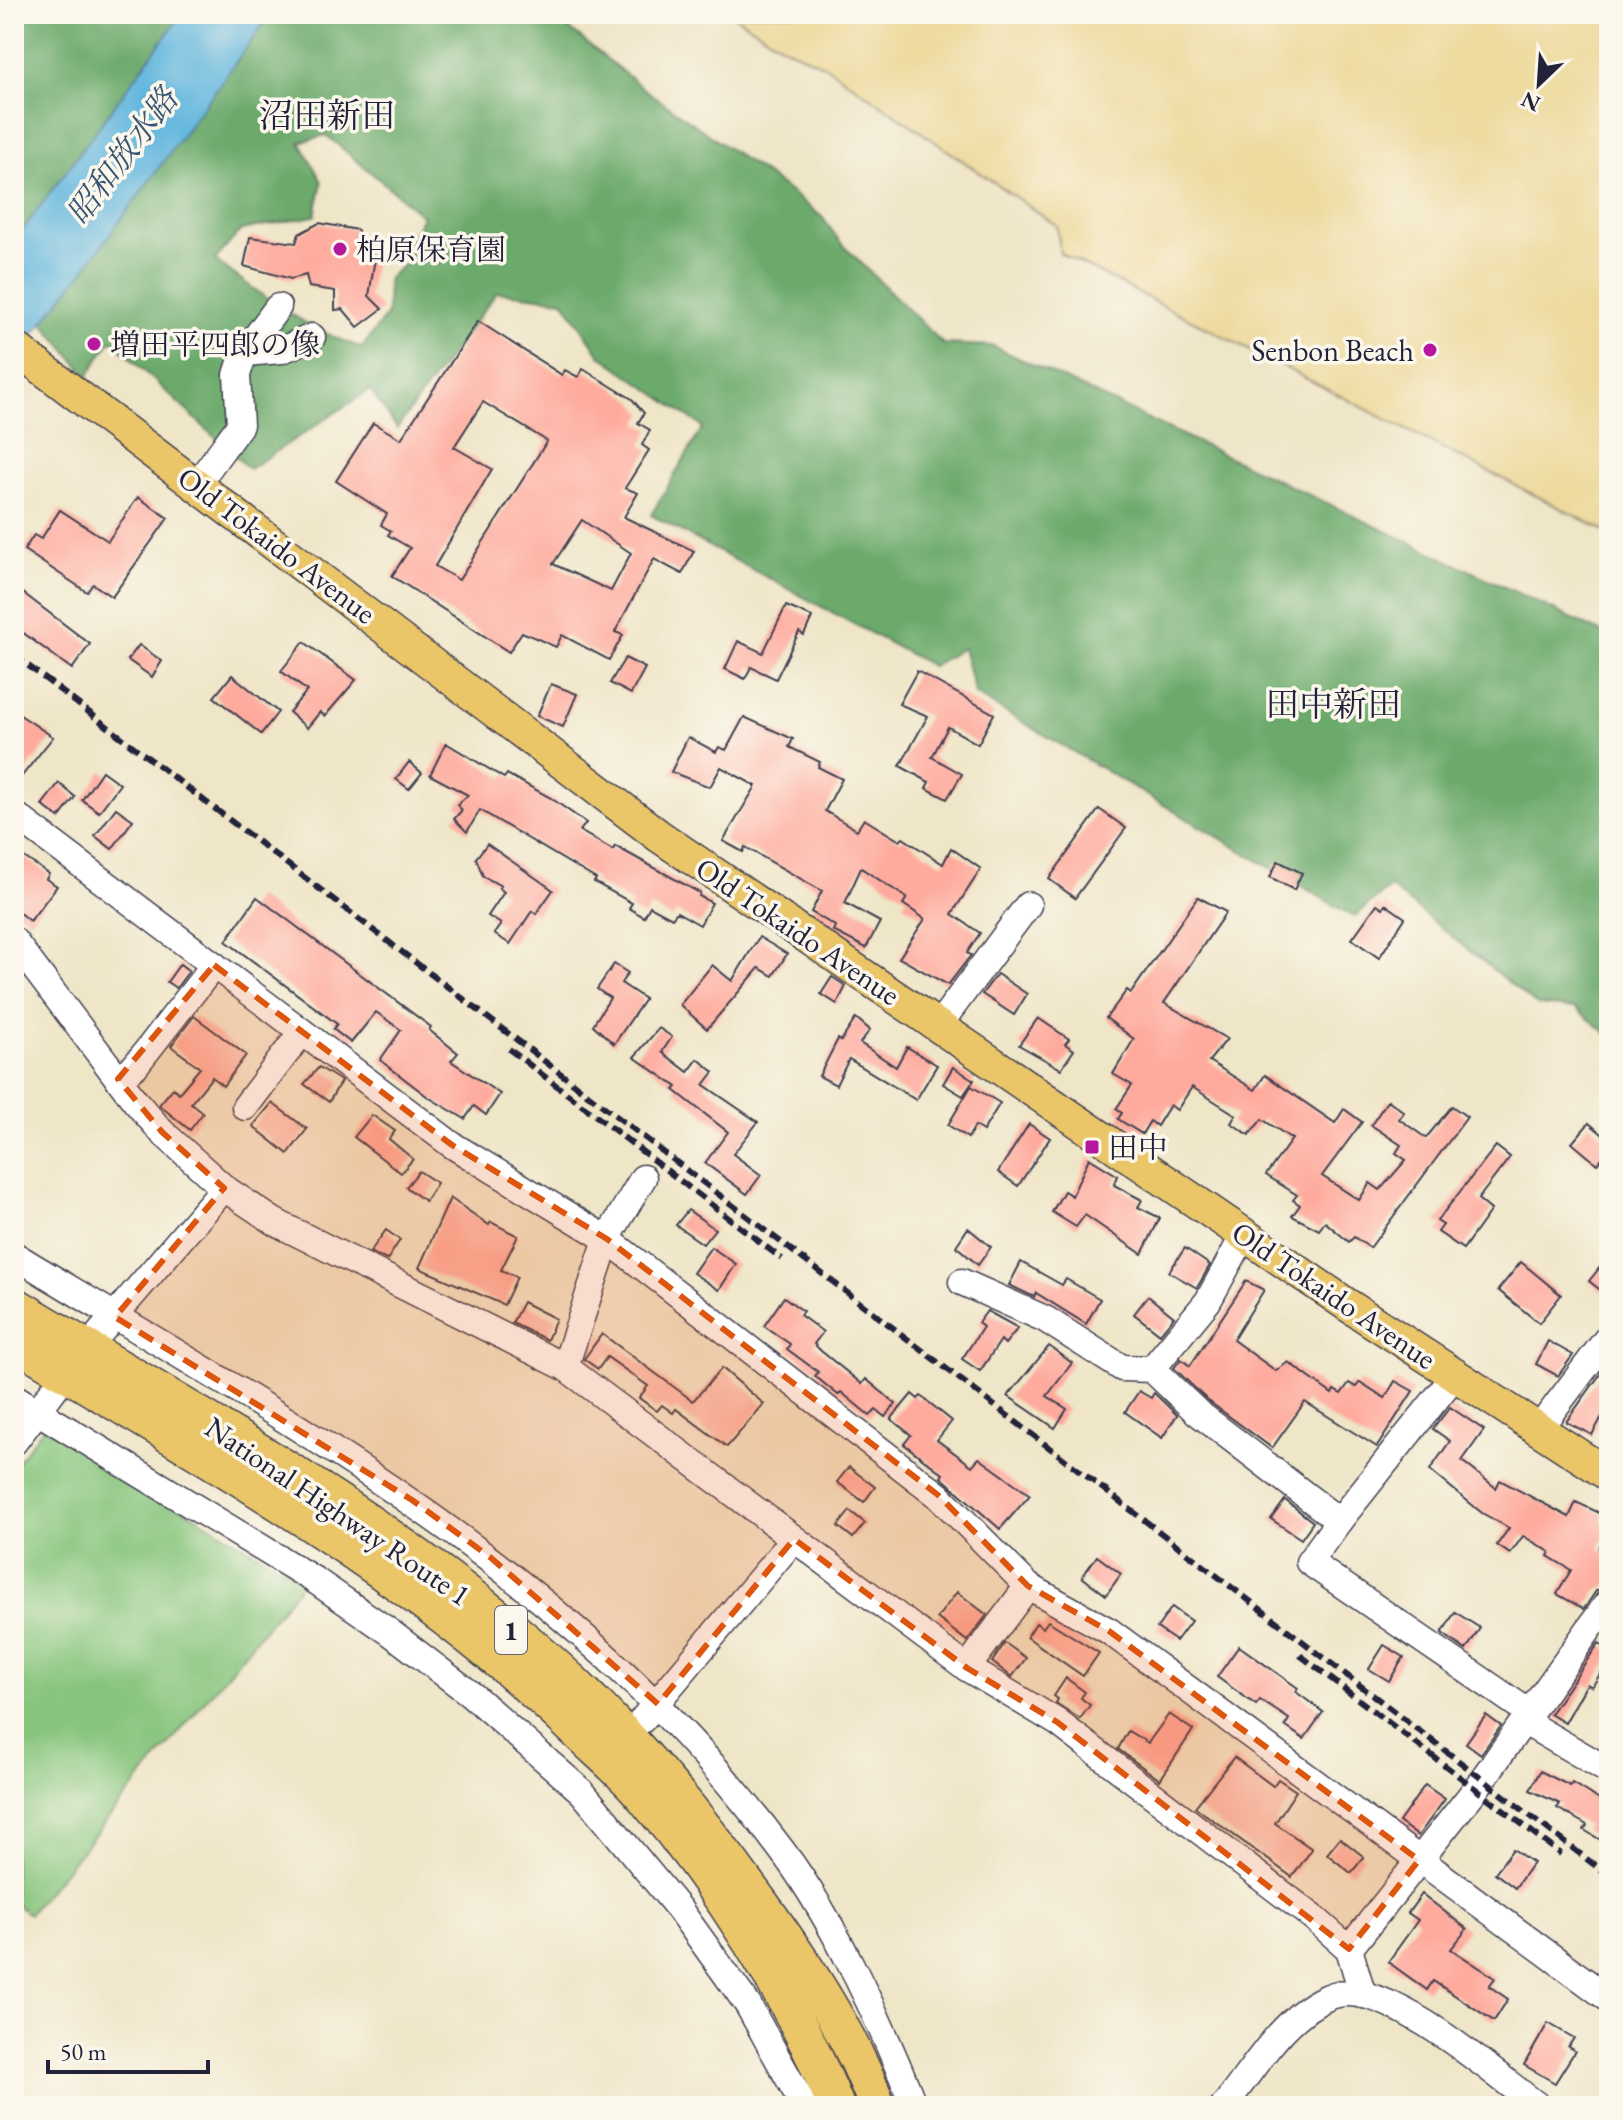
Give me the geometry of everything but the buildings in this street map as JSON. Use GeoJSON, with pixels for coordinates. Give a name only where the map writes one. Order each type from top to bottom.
{"type":"FeatureCollection","features":[{"type":"Feature","properties":{"kind":"highway","name":"National Highway Route 1"},"geometry":{"type":"LineString","coordinates":[[14,1305],[337,1503],[500,1621],[572,1682],[663,1775],[796,1952],[877,2106]]}},
{"type":"Feature","properties":{"kind":"highway","name":"National Highway Route 1"},"geometry":{"type":"LineString","coordinates":[[14,1341],[324,1533],[482,1645],[548,1703],[640,1792],[700,1870],[757,1953],[836,2106]]}},
{"type":"Feature","properties":{"kind":"main road","name":"Old Tokaido Avenue"},"geometry":{"type":"LineString","coordinates":[[14,347],[659,836],[1244,1235],[1609,1475]]}},
{"type":"Feature","properties":{"kind":"street"},"geometry":{"type":"LineString","coordinates":[[197,484],[240,425],[237,375],[244,353],[278,307]]}},
{"type":"Feature","properties":{"kind":"street"},"geometry":{"type":"LineString","coordinates":[[244,353],[282,350],[312,337]]}},
{"type":"Feature","properties":{"kind":"street"},"geometry":{"type":"LineString","coordinates":[[14,814],[452,1145],[607,1239],[938,1495],[1028,1586],[1109,1631],[1609,1999]]}},
{"type":"Feature","properties":{"kind":"street"},"geometry":{"type":"LineString","coordinates":[[938,1026],[1028,905]]}},
{"type":"Feature","properties":{"kind":"street"},"geometry":{"type":"LineString","coordinates":[[14,941],[162,1132],[224,1188],[275,1222],[565,1367],[967,1668],[1057,1722],[1349,1949],[1363,1995]]}},
{"type":"Feature","properties":{"kind":"street"},"geometry":{"type":"LineString","coordinates":[[118,1079],[135,1066],[214,965]]}},
{"type":"Feature","properties":{"kind":"street"},"geometry":{"type":"LineString","coordinates":[[245,1107],[302,1032]]}},
{"type":"Feature","properties":{"kind":"street"},"geometry":{"type":"LineString","coordinates":[[565,1367],[607,1239],[643,1178]]}},
{"type":"Feature","properties":{"kind":"street"},"geometry":{"type":"LineString","coordinates":[[107,1325],[224,1188]]}},
{"type":"Feature","properties":{"kind":"street"},"geometry":{"type":"LineString","coordinates":[[1152,1369],[1208,1301],[1244,1235]]}},
{"type":"Feature","properties":{"kind":"street"},"geometry":{"type":"LineString","coordinates":[[14,1255],[107,1325],[331,1446],[412,1500],[502,1567],[620,1666],[650,1712],[784,1853],[843,1953],[914,2106]]}},
{"type":"Feature","properties":{"kind":"street"},"geometry":{"type":"LineString","coordinates":[[962,1282],[1045,1319],[1122,1368],[1152,1369],[1197,1412],[1339,1521]]}},
{"type":"Feature","properties":{"kind":"street"},"geometry":{"type":"LineString","coordinates":[[1540,1427],[1609,1336]]}},
{"type":"Feature","properties":{"kind":"street"},"geometry":{"type":"LineString","coordinates":[[1455,1375],[1309,1562],[1528,1718],[1609,1771]]}},
{"type":"Feature","properties":{"kind":"street"},"geometry":{"type":"LineString","coordinates":[[14,1442],[55,1388]]}},
{"type":"Feature","properties":{"kind":"street"},"geometry":{"type":"LineString","coordinates":[[14,1397],[316,1581],[391,1633],[588,1784],[748,2005],[804,2106]]}},
{"type":"Feature","properties":{"kind":"street"},"geometry":{"type":"LineString","coordinates":[[650,1712],[794,1539]]}},
{"type":"Feature","properties":{"kind":"street"},"geometry":{"type":"LineString","coordinates":[[967,1668],[1028,1586]]}},
{"type":"Feature","properties":{"kind":"street"},"geometry":{"type":"LineString","coordinates":[[1349,1949],[1528,1718],[1609,1601]]}},
{"type":"Feature","properties":{"kind":"street"},"geometry":{"type":"LineString","coordinates":[[1224,2106],[1296,2018],[1320,2001],[1344,1992],[1363,1995],[1421,2021],[1538,2106]]}},
{"type":"Feature","properties":{"kind":"highlighted area"},"geometry":{"type":"Polygon","coordinates":[[[214,965],[452,1145],[607,1239],[938,1495],[1028,1586],[1109,1631],[1419,1860],[1349,1949],[1057,1722],[967,1668],[794,1539],[658,1704],[490,1557],[412,1500],[115,1317],[224,1188],[162,1132],[118,1079],[214,965]]]}},
{"type":"Feature","properties":{"kind":"green space"},"geometry":{"type":"Polygon","coordinates":[[[14,14],[182,14],[14,242],[14,14]]]}},
{"type":"Feature","properties":{"kind":"green space"},"geometry":{"type":"Polygon","coordinates":[[[271,14],[551,14],[644,89],[822,217],[841,243],[943,344],[993,346],[1609,636],[1609,1035],[1575,1008],[1537,1005],[1390,887],[1354,917],[975,694],[963,648],[932,666],[651,515],[703,427],[600,355],[563,300],[497,292],[397,428],[370,390],[249,469],[111,340],[88,376],[42,322],[84,270],[271,14]],[[326,135],[300,142],[322,182],[315,216],[241,230],[215,260],[303,321],[362,348],[387,314],[388,278],[407,262],[407,248],[423,216],[326,135]]]}},
{"type":"Feature","properties":{"kind":"green space"},"geometry":{"type":"Polygon","coordinates":[[[44,1427],[304,1581],[29,1914],[14,1903],[14,1466],[44,1427]]]}},
{"type":"Feature","properties":{"kind":"sand","name":"Senbon Beach"},"geometry":{"type":"Polygon","coordinates":[[[731,14],[1609,14],[1609,533],[1060,253],[1057,226],[827,67],[784,47],[731,14]]]}},
{"type":"Feature","properties":{"kind":"water","name":"昭和放水路"},"geometry":{"type":"Polygon","coordinates":[[[182,14],[271,14],[84,270],[14,359],[14,242],[182,14]]]}},
{"type":"Feature","properties":{"kind":"railway"},"geometry":{"type":"LineString","coordinates":[[14,655],[1609,1876]]}},
{"type":"Feature","properties":{"kind":"railway"},"geometry":{"type":"LineString","coordinates":[[509,1049],[782,1259]]}},
{"type":"Feature","properties":{"kind":"railway"},"geometry":{"type":"LineString","coordinates":[[1300,1655],[1561,1854]]}},
{"type":"Feature","properties":{"kind":"place","name":"柏原保育園"},"geometry":{"type":"Point","coordinates":[340,249]}},
{"type":"Feature","properties":{"kind":"place","name":"増田平四郎の像"},"geometry":{"type":"Point","coordinates":[94,344]}},
{"type":"Feature","properties":{"kind":"place","name":"Senbon Beach"},"geometry":{"type":"Point","coordinates":[1430,350]}},
{"type":"Feature","properties":{"kind":"place","name":"田中"},"geometry":{"type":"Point","coordinates":[1092,1147]}},
{"type":"Feature","properties":{"kind":"district","name":"沼田新田"},"geometry":{"type":"Point","coordinates":[327,115]}},
{"type":"Feature","properties":{"kind":"district","name":"田中新田"},"geometry":{"type":"Point","coordinates":[1333,704]}}]}
